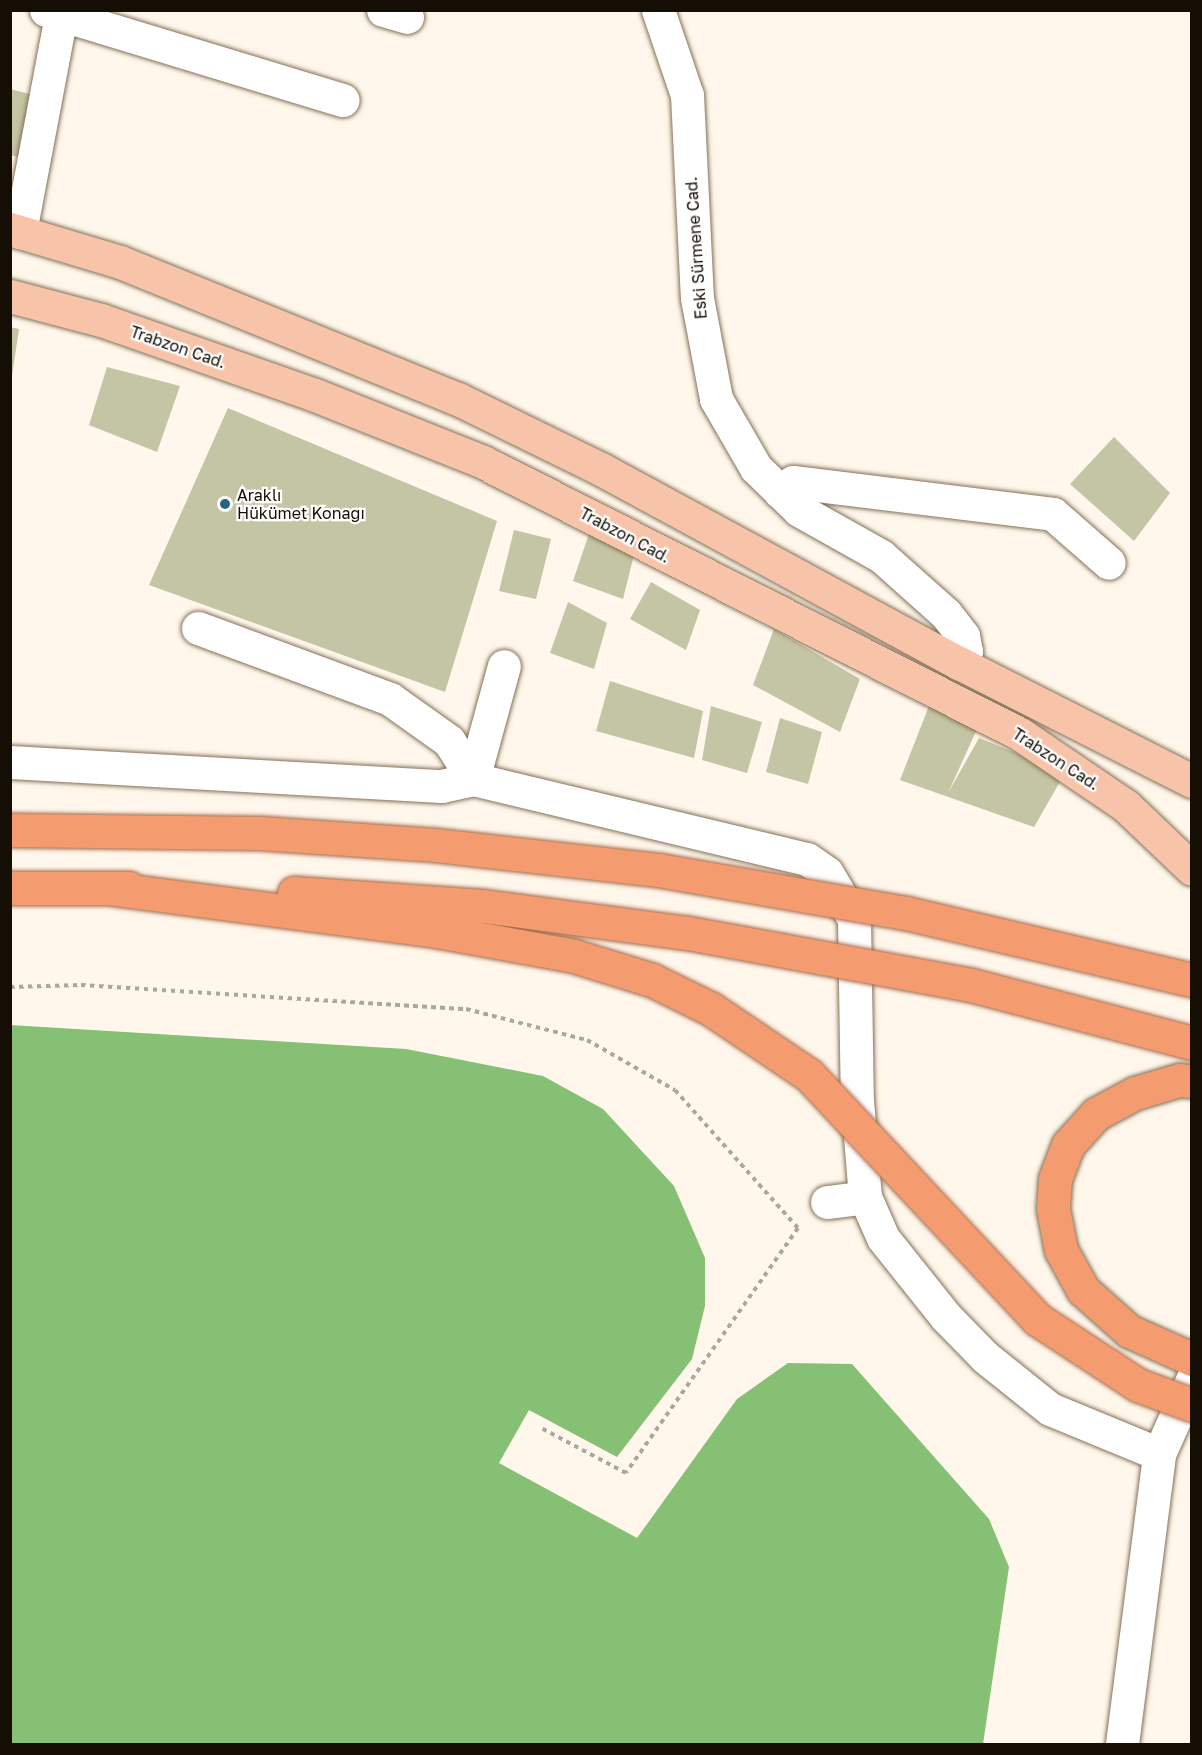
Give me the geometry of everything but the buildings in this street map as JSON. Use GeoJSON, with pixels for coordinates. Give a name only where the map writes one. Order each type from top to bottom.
{"type":"FeatureCollection","features":[{"type":"Feature","properties":{"kind":"highway"},"geometry":{"type":"LineString","coordinates":[[10,830],[260,832],[435,845],[659,870],[906,913],[1191,980]]}},
{"type":"Feature","properties":{"kind":"highway"},"geometry":{"type":"LineString","coordinates":[[10,888],[314,893],[483,906],[688,933],[971,985],[1191,1043]]}},
{"type":"Feature","properties":{"kind":"highway"},"geometry":{"type":"LineString","coordinates":[[107,888],[437,931],[574,956],[652,980],[711,1009],[808,1075],[1037,1319],[1138,1385],[1191,1405]]}},
{"type":"Feature","properties":{"kind":"highway"},"geometry":{"type":"LineString","coordinates":[[1191,1081],[1179,1080],[1135,1093],[1096,1114],[1068,1145],[1055,1179],[1053,1209],[1061,1251],[1083,1290],[1130,1331],[1191,1359]]}},
{"type":"Feature","properties":{"kind":"main road"},"geometry":{"type":"LineString","coordinates":[[15,231],[120,262],[458,399],[601,469],[960,663],[1191,781]]}},
{"type":"Feature","properties":{"kind":"main road","name":"Trabzon Cad."},"geometry":{"type":"LineString","coordinates":[[10,296],[101,320],[315,395],[483,462],[1020,734],[1126,806],[1191,869]]}},
{"type":"Feature","properties":{"kind":"street","name":"Eski Sürmene Cad."},"geometry":{"type":"LineString","coordinates":[[658,10],[687,95],[697,298],[716,399],[756,468],[799,510],[881,556],[916,585],[963,636],[966,651],[960,663]]}},
{"type":"Feature","properties":{"kind":"street"},"geometry":{"type":"LineString","coordinates":[[678,68],[685,10]]}},
{"type":"Feature","properties":{"kind":"street"},"geometry":{"type":"LineString","coordinates":[[15,231],[56,12],[343,100]]}},
{"type":"Feature","properties":{"kind":"street"},"geometry":{"type":"LineString","coordinates":[[780,492],[793,482],[1053,514],[1109,563]]}},
{"type":"Feature","properties":{"kind":"street"},"geometry":{"type":"LineString","coordinates":[[198,628],[390,699],[450,741],[473,779]]}},
{"type":"Feature","properties":{"kind":"street"},"geometry":{"type":"LineString","coordinates":[[473,779],[504,666]]}},
{"type":"Feature","properties":{"kind":"street"},"geometry":{"type":"LineString","coordinates":[[10,762],[441,786],[473,779],[807,859],[827,873],[854,919],[857,1100],[865,1197],[884,1238],[946,1317],[985,1358],[1050,1409],[1159,1454]]}},
{"type":"Feature","properties":{"kind":"street"},"geometry":{"type":"LineString","coordinates":[[827,1202],[865,1197]]}},
{"type":"Feature","properties":{"kind":"street"},"geometry":{"type":"LineString","coordinates":[[1122,1744],[1159,1454],[1191,1380]]}},
{"type":"Feature","properties":{"kind":"path"},"geometry":{"type":"LineString","coordinates":[[10,987],[81,985],[466,1009],[588,1040],[675,1090],[798,1228],[626,1473],[541,1428]]}},
{"type":"Feature","properties":{"kind":"shaded area"},"geometry":{"type":"Polygon","coordinates":[[[10,1025],[406,1049],[543,1076],[603,1109],[674,1186],[705,1258],[705,1306],[692,1359],[617,1457],[529,1410],[499,1463],[637,1538],[737,1399],[788,1363],[852,1364],[989,1519],[1009,1567],[983,1744],[11,1744],[10,1025]]]}},
{"type":"Feature","properties":{"kind":"place","name":"Araklı Hükümet Konağı"},"geometry":{"type":"Point","coordinates":[225,504]}}]}
